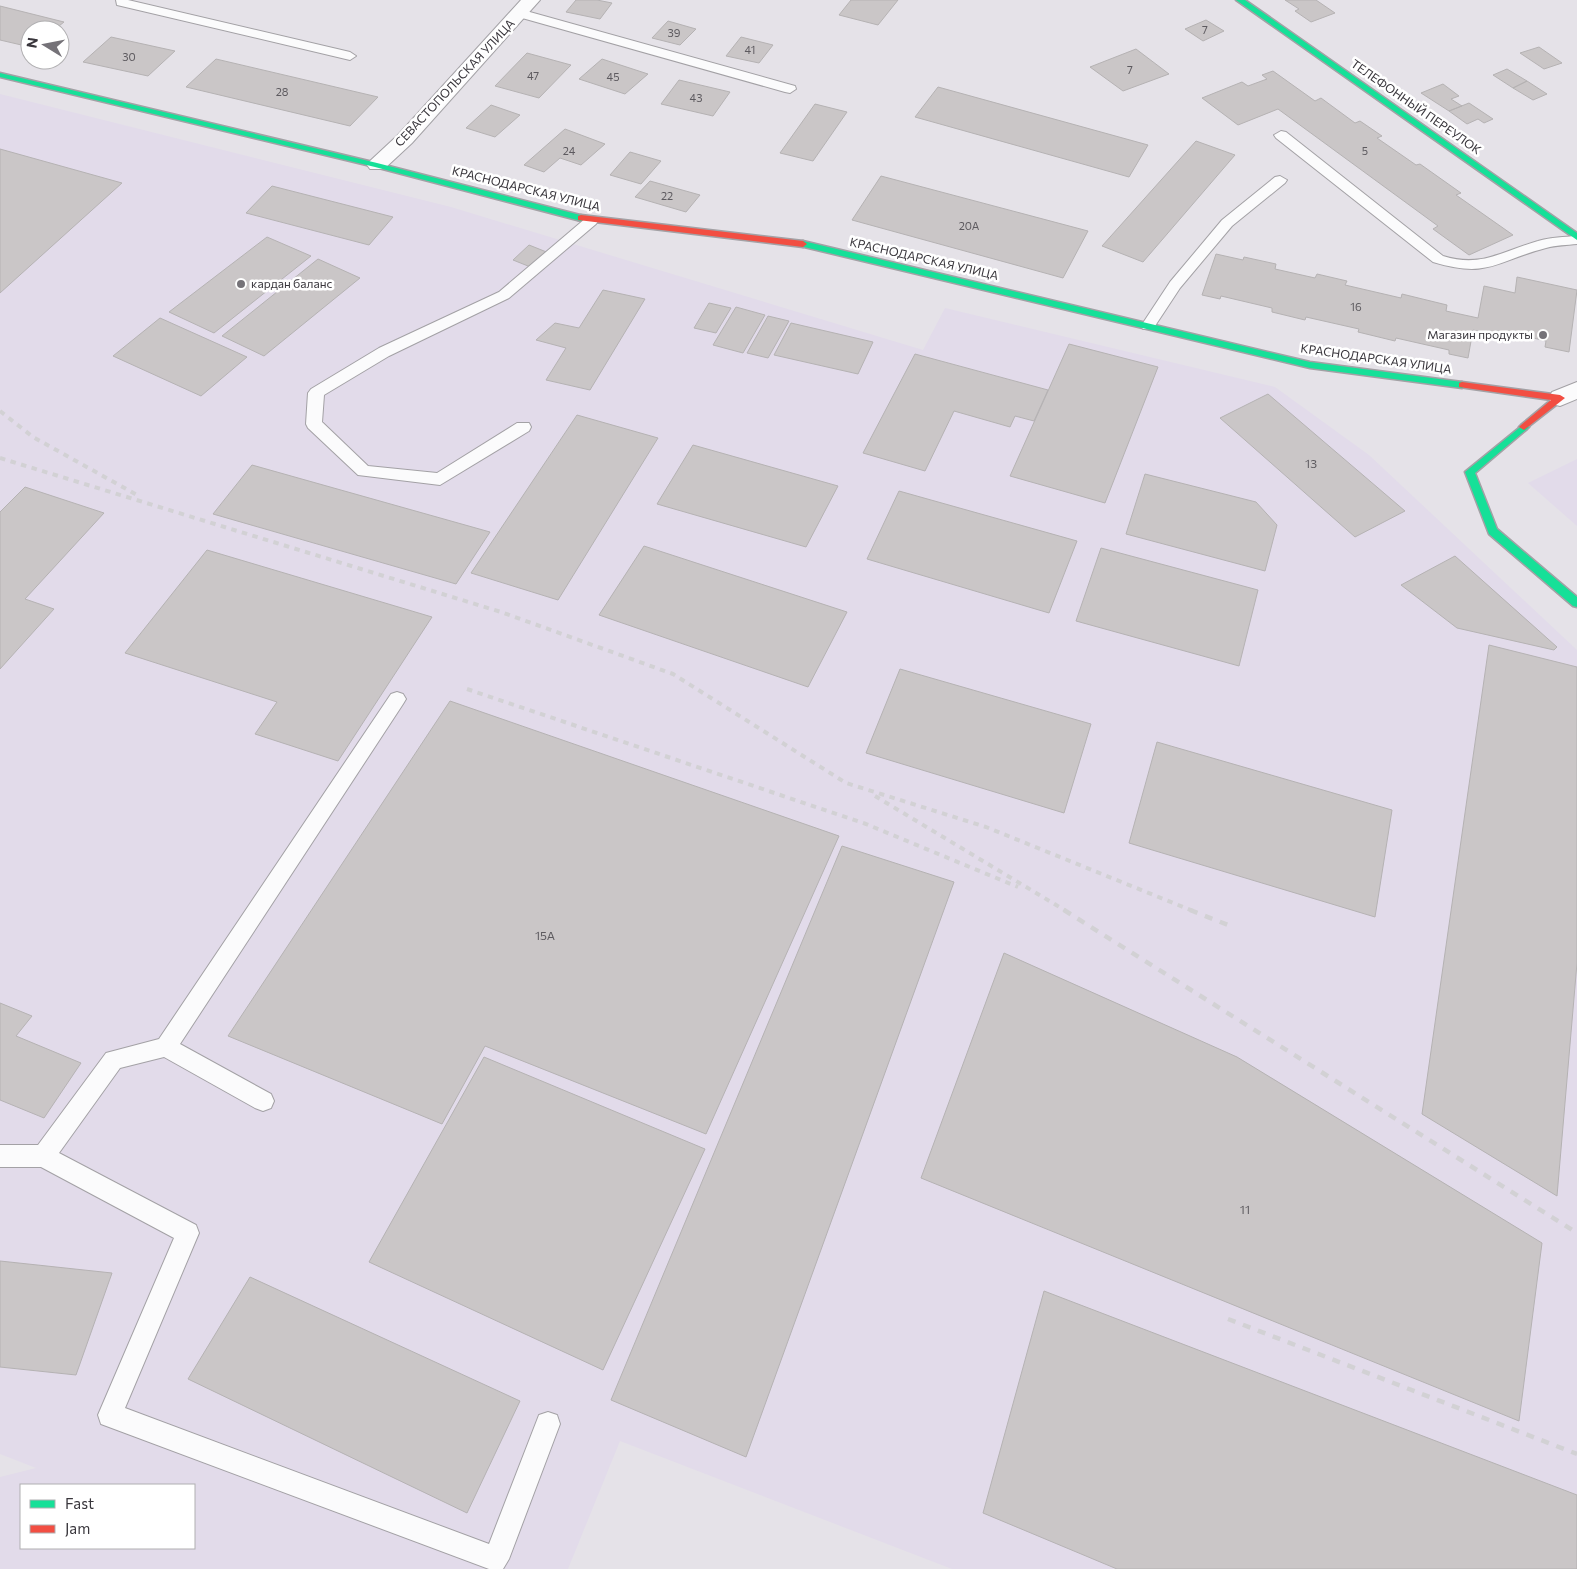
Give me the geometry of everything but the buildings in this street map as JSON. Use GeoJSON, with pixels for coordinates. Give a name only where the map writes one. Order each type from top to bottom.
{"type":"FeatureCollection","features":[{"type":"Feature","properties":{"kind":"street","name":"ТЕЛЕФОННЫЙ ПЕРЕУЛОК"},"geometry":{"type":"LineString","coordinates":[[1240,0],[1577,238]]}},
{"type":"Feature","properties":{"kind":"street","name":"СЕВАСТОПОЛЬСКАЯ УЛИЦА"},"geometry":{"type":"LineString","coordinates":[[377,165],[405,139],[525,7]]}},
{"type":"Feature","properties":{"kind":"street","name":"КРАСНОДАРСКАЯ УЛИЦА"},"geometry":{"type":"LineString","coordinates":[[0,75],[377,165],[591,221],[799,243],[1310,365],[1568,394]]}},
{"type":"Feature","properties":{"kind":"street","name":"КРАСНОДАРСКАЯ УЛИЦА"},"geometry":{"type":"LineString","coordinates":[[1568,394],[1470,472],[1493,531],[1577,603]]}},
{"type":"Feature","properties":{"kind":"lane"},"geometry":{"type":"LineString","coordinates":[[105,0],[122,2],[350,56]]}},
{"type":"Feature","properties":{"kind":"lane"},"geometry":{"type":"LineString","coordinates":[[122,2],[158,0]]}},
{"type":"Feature","properties":{"kind":"lane"},"geometry":{"type":"LineString","coordinates":[[525,7],[790,89]]}},
{"type":"Feature","properties":{"kind":"lane"},"geometry":{"type":"LineString","coordinates":[[1281,135],[1438,259],[1457,266],[1483,266],[1544,243],[1577,238]]}},
{"type":"Feature","properties":{"kind":"lane"},"geometry":{"type":"LineString","coordinates":[[1148,326],[1175,285],[1227,223],[1280,180]]}},
{"type":"Feature","properties":{"kind":"lane"},"geometry":{"type":"LineString","coordinates":[[523,427],[440,479],[364,471],[314,424],[316,393],[384,352],[504,295],[591,221]]}},
{"type":"Feature","properties":{"kind":"lane"},"geometry":{"type":"LineString","coordinates":[[43,1156],[113,1060],[166,1047],[397,699]]}},
{"type":"Feature","properties":{"kind":"lane"},"geometry":{"type":"LineString","coordinates":[[166,1047],[263,1101]]}},
{"type":"Feature","properties":{"kind":"lane"},"geometry":{"type":"LineString","coordinates":[[0,1156],[43,1156],[188,1233],[110,1415],[496,1559],[548,1424]]}},
{"type":"Feature","properties":{"kind":"shaded area"},"geometry":{"type":"Polygon","coordinates":[[[0,94],[451,207],[923,350],[945,308],[1275,387],[1369,455],[1577,650],[1577,1569],[952,1569],[620,1441],[568,1569],[0,1569],[0,1477],[36,1468],[0,1454],[0,94]]]}},
{"type":"Feature","properties":{"kind":"shaded area"},"geometry":{"type":"Polygon","coordinates":[[[1577,459],[1577,526],[1528,483],[1577,459]]]}},
{"type":"Feature","properties":{"kind":"railway"},"geometry":{"type":"LineString","coordinates":[[0,411],[33,437],[137,495]]}},
{"type":"Feature","properties":{"kind":"railway"},"geometry":{"type":"LineString","coordinates":[[0,458],[501,612],[673,674],[846,783],[986,827],[1193,911]]}},
{"type":"Feature","properties":{"kind":"railway"},"geometry":{"type":"LineString","coordinates":[[467,689],[866,824],[1018,887]]}},
{"type":"Feature","properties":{"kind":"railway"},"geometry":{"type":"LineString","coordinates":[[875,796],[1066,911]]}},
{"type":"Feature","properties":{"kind":"railway"},"geometry":{"type":"LineString","coordinates":[[1064,910],[1577,1233]]}},
{"type":"Feature","properties":{"kind":"railway"},"geometry":{"type":"LineString","coordinates":[[1190,910],[1228,925]]}},
{"type":"Feature","properties":{"kind":"railway"},"geometry":{"type":"LineString","coordinates":[[1228,1319],[1577,1454]]}},
{"type":"Feature","properties":{"kind":"traffic: fast"},"geometry":{"type":"LineString","coordinates":[[1240,0],[1577,237]]}},
{"type":"Feature","properties":{"kind":"traffic: fast"},"geometry":{"type":"LineString","coordinates":[[0,75],[377,165],[581,218]]}},
{"type":"Feature","properties":{"kind":"traffic: fast"},"geometry":{"type":"LineString","coordinates":[[803,244],[1310,365],[1462,385]]}},
{"type":"Feature","properties":{"kind":"traffic: fast"},"geometry":{"type":"LineString","coordinates":[[1524,427],[1470,472],[1493,531],[1577,603]]}},
{"type":"Feature","properties":{"kind":"traffic: jam"},"geometry":{"type":"LineString","coordinates":[[581,218],[803,244]]}},
{"type":"Feature","properties":{"kind":"traffic: jam"},"geometry":{"type":"LineString","coordinates":[[1462,385],[1560,398],[1524,427]]}},
{"type":"Feature","properties":{"kind":"place","name":"кардан баланс"},"geometry":{"type":"Point","coordinates":[241,284]}},
{"type":"Feature","properties":{"kind":"place","name":"Магазин продукты"},"geometry":{"type":"Point","coordinates":[1543,335]}}]}
